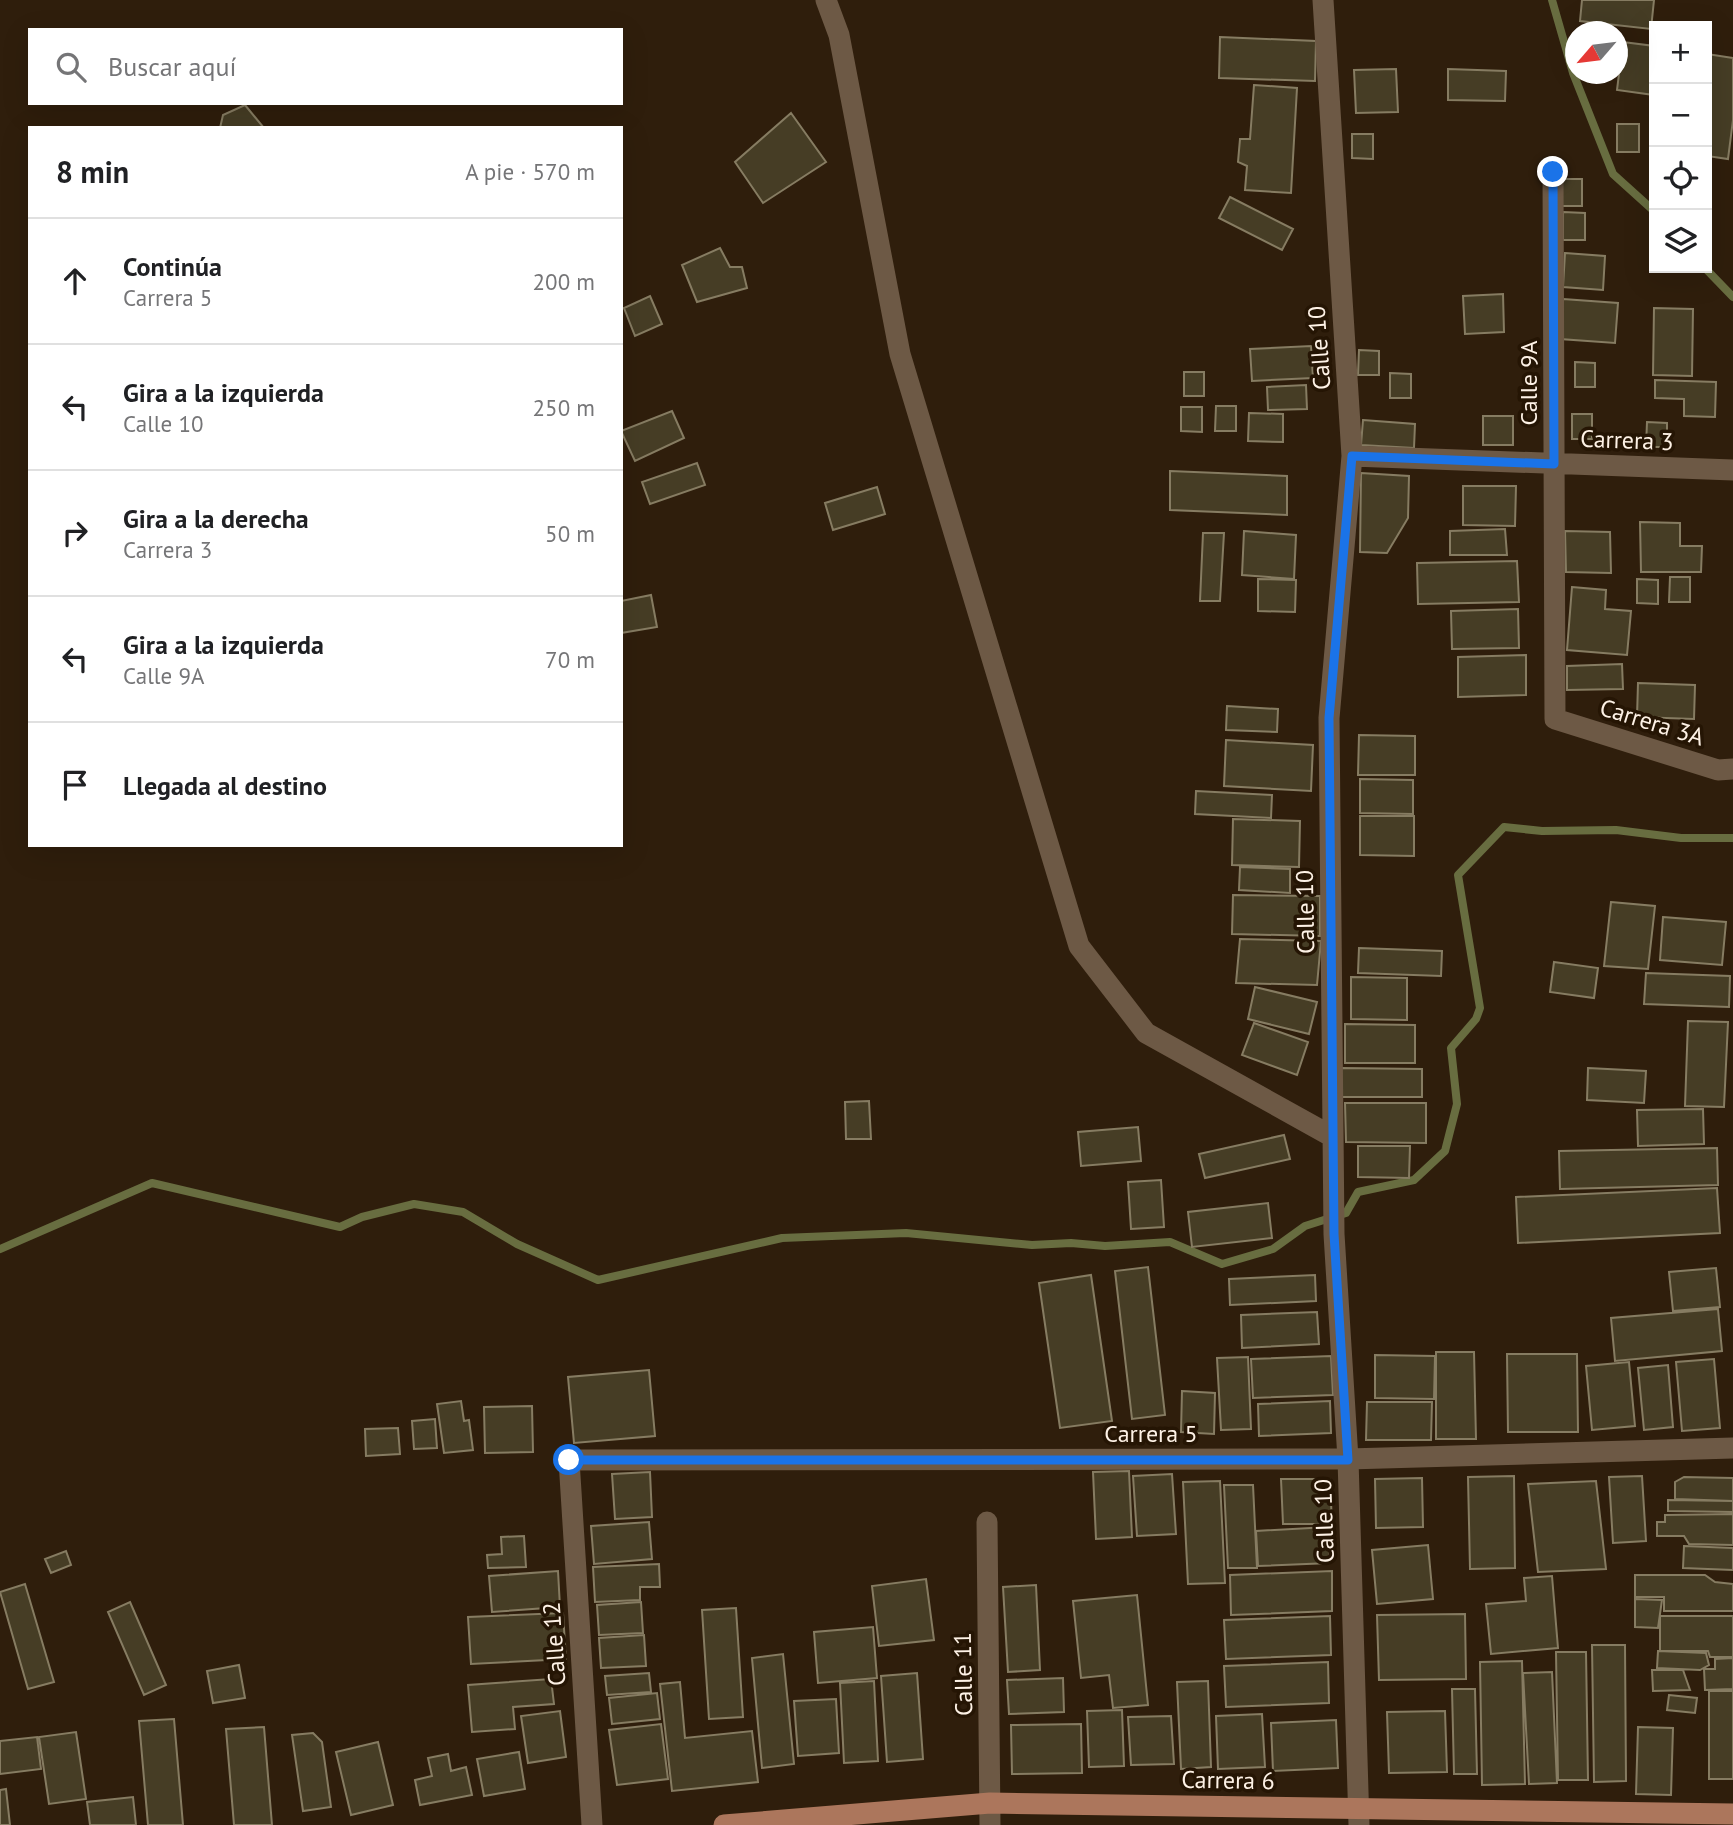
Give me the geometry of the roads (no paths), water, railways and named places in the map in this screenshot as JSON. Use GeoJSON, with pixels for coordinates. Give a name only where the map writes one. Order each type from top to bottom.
{"type":"FeatureCollection","features":[{"type":"Feature","properties":{"kind":"main road","name":"Carrera 6"},"geometry":{"type":"LineString","coordinates":[[724,1825],[990,1803],[1359,1817],[1733,1814]]}},
{"type":"Feature","properties":{"kind":"street"},"geometry":{"type":"LineString","coordinates":[[826,0],[839,35],[900,354],[1079,946],[1146,1032],[1333,1137]]}},
{"type":"Feature","properties":{"kind":"street","name":"Calle 10"},"geometry":{"type":"LineString","coordinates":[[1324,0],[1352,456],[1329,718],[1334,1234],[1348,1460],[1359,1817]]}},
{"type":"Feature","properties":{"kind":"street","name":"Calle 9A"},"geometry":{"type":"LineString","coordinates":[[1553,172],[1555,719]]}},
{"type":"Feature","properties":{"kind":"street","name":"Carrera 3"},"geometry":{"type":"LineString","coordinates":[[1352,456],[1733,470]]}},
{"type":"Feature","properties":{"kind":"street","name":"Carrera 3A"},"geometry":{"type":"LineString","coordinates":[[1555,719],[1718,770],[1733,769]]}},
{"type":"Feature","properties":{"kind":"street","name":"Carrera 5"},"geometry":{"type":"LineString","coordinates":[[569,1460],[1348,1460],[1733,1448]]}},
{"type":"Feature","properties":{"kind":"street","name":"Calle 12"},"geometry":{"type":"LineString","coordinates":[[569,1460],[592,1825]]}},
{"type":"Feature","properties":{"kind":"street","name":"Calle 11"},"geometry":{"type":"LineString","coordinates":[[987,1522],[990,1825]]}},
{"type":"Feature","properties":{"kind":"waterway"},"geometry":{"type":"LineString","coordinates":[[1552,0],[1573,73],[1613,174],[1653,210]]}},
{"type":"Feature","properties":{"kind":"waterway"},"geometry":{"type":"LineString","coordinates":[[1710,273],[1733,297]]}},
{"type":"Feature","properties":{"kind":"waterway"},"geometry":{"type":"LineString","coordinates":[[0,1249],[152,1183],[340,1227],[362,1217],[414,1204],[463,1212],[517,1244],[598,1280],[782,1238],[906,1233],[1032,1245],[1071,1243],[1105,1246],[1170,1242],[1222,1264],[1273,1249],[1305,1226],[1346,1213],[1358,1192],[1414,1180],[1445,1151],[1457,1104],[1451,1048],[1476,1019],[1480,1008],[1458,875],[1504,827],[1542,831],[1616,830],[1681,838],[1733,838]]}}]}
